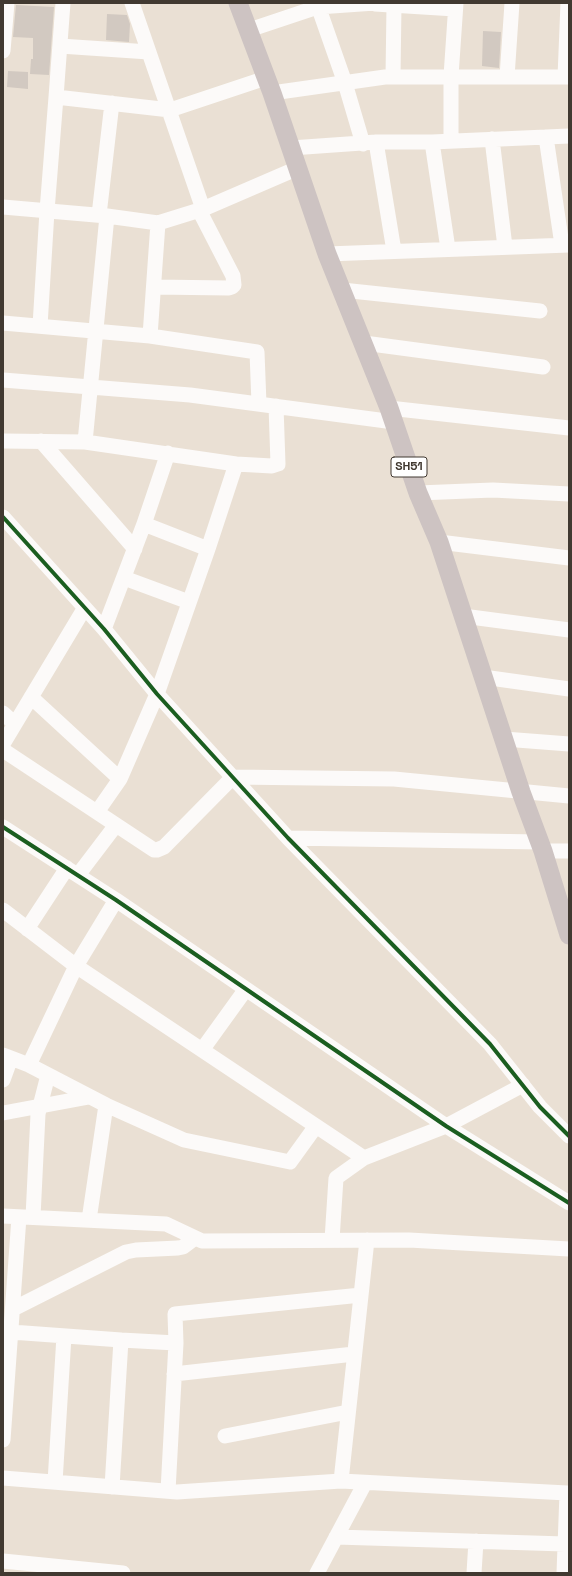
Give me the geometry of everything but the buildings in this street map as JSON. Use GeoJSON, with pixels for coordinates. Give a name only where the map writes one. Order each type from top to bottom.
{"type":"FeatureCollection","features":[{"type":"Feature","properties":{"kind":"main road","name":"SH51"},"geometry":{"type":"LineString","coordinates":[[238,3],[269,85],[327,254],[364,343],[392,415],[418,493],[439,542],[521,792],[541,846],[569,935]]}},
{"type":"Feature","properties":{"kind":"street"},"geometry":{"type":"LineString","coordinates":[[3,51],[7,3]]}},
{"type":"Feature","properties":{"kind":"street"},"geometry":{"type":"LineString","coordinates":[[40,326],[63,3]]}},
{"type":"Feature","properties":{"kind":"street"},"geometry":{"type":"LineString","coordinates":[[132,3],[170,110],[201,209],[233,276],[234,284],[232,287],[228,288],[154,286]]}},
{"type":"Feature","properties":{"kind":"street"},"geometry":{"type":"LineString","coordinates":[[249,30],[317,5],[375,3],[394,5],[456,6],[451,76],[451,141]]}},
{"type":"Feature","properties":{"kind":"street"},"geometry":{"type":"LineString","coordinates":[[507,77],[512,3]]}},
{"type":"Feature","properties":{"kind":"street"},"geometry":{"type":"LineString","coordinates":[[56,97],[170,110],[269,85],[344,83],[393,77],[567,77],[568,3]]}},
{"type":"Feature","properties":{"kind":"street"},"geometry":{"type":"LineString","coordinates":[[317,5],[344,83],[369,143],[394,251]]}},
{"type":"Feature","properties":{"kind":"street"},"geometry":{"type":"LineString","coordinates":[[393,77],[394,5]]}},
{"type":"Feature","properties":{"kind":"street"},"geometry":{"type":"LineString","coordinates":[[60,46],[149,52]]}},
{"type":"Feature","properties":{"kind":"street"},"geometry":{"type":"LineString","coordinates":[[85,442],[112,104]]}},
{"type":"Feature","properties":{"kind":"street"},"geometry":{"type":"LineString","coordinates":[[291,148],[369,143],[432,142],[569,136]]}},
{"type":"Feature","properties":{"kind":"street"},"geometry":{"type":"LineString","coordinates":[[327,254],[565,245],[546,137]]}},
{"type":"Feature","properties":{"kind":"street"},"geometry":{"type":"LineString","coordinates":[[492,139],[505,247]]}},
{"type":"Feature","properties":{"kind":"street"},"geometry":{"type":"LineString","coordinates":[[432,142],[448,249]]}},
{"type":"Feature","properties":{"kind":"street"},"geometry":{"type":"LineString","coordinates":[[3,207],[103,215],[158,222],[201,209],[298,168]]}},
{"type":"Feature","properties":{"kind":"street"},"geometry":{"type":"LineString","coordinates":[[150,336],[158,222]]}},
{"type":"Feature","properties":{"kind":"street"},"geometry":{"type":"LineString","coordinates":[[342,290],[540,311]]}},
{"type":"Feature","properties":{"kind":"street"},"geometry":{"type":"LineString","coordinates":[[3,323],[150,336],[256,352],[259,404]]}},
{"type":"Feature","properties":{"kind":"street"},"geometry":{"type":"LineString","coordinates":[[364,343],[543,367]]}},
{"type":"Feature","properties":{"kind":"street"},"geometry":{"type":"LineString","coordinates":[[3,380],[190,395],[276,406],[569,428]]}},
{"type":"Feature","properties":{"kind":"street"},"geometry":{"type":"LineString","coordinates":[[3,441],[85,442],[236,464],[272,466],[278,464],[276,406]]}},
{"type":"Feature","properties":{"kind":"street"},"geometry":{"type":"LineString","coordinates":[[41,441],[135,549]]}},
{"type":"Feature","properties":{"kind":"street"},"geometry":{"type":"LineString","coordinates":[[104,629],[135,549],[168,453]]}},
{"type":"Feature","properties":{"kind":"street"},"geometry":{"type":"LineString","coordinates":[[97,812],[120,779],[157,694],[236,464]]}},
{"type":"Feature","properties":{"kind":"street"},"geometry":{"type":"LineString","coordinates":[[418,493],[493,490],[569,494]]}},
{"type":"Feature","properties":{"kind":"street"},"geometry":{"type":"LineString","coordinates":[[5,523],[104,629],[157,694],[288,838],[490,1044],[540,1107],[569,1136]]}},
{"type":"Feature","properties":{"kind":"street"},"geometry":{"type":"LineString","coordinates":[[144,524],[208,549]]}},
{"type":"Feature","properties":{"kind":"street"},"geometry":{"type":"LineString","coordinates":[[439,542],[569,558]]}},
{"type":"Feature","properties":{"kind":"street"},"geometry":{"type":"LineString","coordinates":[[124,578],[189,602]]}},
{"type":"Feature","properties":{"kind":"street"},"geometry":{"type":"LineString","coordinates":[[3,744],[84,609]]}},
{"type":"Feature","properties":{"kind":"street"},"geometry":{"type":"LineString","coordinates":[[463,616],[569,630]]}},
{"type":"Feature","properties":{"kind":"street"},"geometry":{"type":"LineString","coordinates":[[483,677],[569,689]]}},
{"type":"Feature","properties":{"kind":"street"},"geometry":{"type":"LineString","coordinates":[[31,697],[120,779]]}},
{"type":"Feature","properties":{"kind":"street"},"geometry":{"type":"LineString","coordinates":[[3,713],[15,724]]}},
{"type":"Feature","properties":{"kind":"street"},"geometry":{"type":"LineString","coordinates":[[504,739],[569,744]]}},
{"type":"Feature","properties":{"kind":"street"},"geometry":{"type":"LineString","coordinates":[[3,750],[151,848],[157,850],[161,849],[233,777],[394,779],[569,796]]}},
{"type":"Feature","properties":{"kind":"street"},"geometry":{"type":"LineString","coordinates":[[27,929],[73,872],[116,825]]}},
{"type":"Feature","properties":{"kind":"street"},"geometry":{"type":"LineString","coordinates":[[3,827],[116,900],[446,1126],[569,1203]]}},
{"type":"Feature","properties":{"kind":"street"},"geometry":{"type":"LineString","coordinates":[[288,838],[541,846],[569,852]]}},
{"type":"Feature","properties":{"kind":"street"},"geometry":{"type":"LineString","coordinates":[[29,1065],[76,966],[116,900]]}},
{"type":"Feature","properties":{"kind":"street"},"geometry":{"type":"LineString","coordinates":[[3,910],[76,966],[364,1158]]}},
{"type":"Feature","properties":{"kind":"street"},"geometry":{"type":"LineString","coordinates":[[202,1050],[246,989]]}},
{"type":"Feature","properties":{"kind":"street"},"geometry":{"type":"LineString","coordinates":[[3,1080],[7,1056],[29,1065],[106,1106],[184,1140],[290,1162],[316,1126]]}},
{"type":"Feature","properties":{"kind":"street"},"geometry":{"type":"LineString","coordinates":[[3,1440],[6,1363],[26,1217],[37,1121],[48,1075]]}},
{"type":"Feature","properties":{"kind":"street"},"geometry":{"type":"LineString","coordinates":[[332,1240],[336,1178],[364,1158],[446,1126],[523,1086]]}},
{"type":"Feature","properties":{"kind":"street"},"geometry":{"type":"LineString","coordinates":[[3,1113],[89,1097]]}},
{"type":"Feature","properties":{"kind":"street"},"geometry":{"type":"LineString","coordinates":[[89,1220],[106,1106]]}},
{"type":"Feature","properties":{"kind":"street"},"geometry":{"type":"LineString","coordinates":[[3,1216],[166,1224],[202,1241],[409,1240],[569,1249]]}},
{"type":"Feature","properties":{"kind":"street"},"geometry":{"type":"LineString","coordinates":[[13,1309],[122,1253],[136,1250],[183,1247],[195,1238]]}},
{"type":"Feature","properties":{"kind":"street"},"geometry":{"type":"LineString","coordinates":[[341,1481],[367,1240]]}},
{"type":"Feature","properties":{"kind":"street"},"geometry":{"type":"LineString","coordinates":[[168,1491],[176,1343],[175,1314],[361,1295]]}},
{"type":"Feature","properties":{"kind":"street"},"geometry":{"type":"LineString","coordinates":[[11,1332],[176,1343]]}},
{"type":"Feature","properties":{"kind":"street"},"geometry":{"type":"LineString","coordinates":[[55,1482],[64,1336]]}},
{"type":"Feature","properties":{"kind":"street"},"geometry":{"type":"LineString","coordinates":[[112,1487],[122,1340]]}},
{"type":"Feature","properties":{"kind":"street"},"geometry":{"type":"LineString","coordinates":[[174,1374],[354,1354]]}},
{"type":"Feature","properties":{"kind":"street"},"geometry":{"type":"LineString","coordinates":[[225,1436],[348,1412]]}},
{"type":"Feature","properties":{"kind":"street"},"geometry":{"type":"LineString","coordinates":[[3,1478],[177,1492],[341,1481],[568,1493],[564,1573]]}},
{"type":"Feature","properties":{"kind":"street"},"geometry":{"type":"LineString","coordinates":[[317,1573],[365,1483]]}},
{"type":"Feature","properties":{"kind":"street"},"geometry":{"type":"LineString","coordinates":[[336,1537],[565,1544]]}},
{"type":"Feature","properties":{"kind":"street"},"geometry":{"type":"LineString","coordinates":[[474,1573],[476,1541]]}},
{"type":"Feature","properties":{"kind":"street"},"geometry":{"type":"LineString","coordinates":[[3,1561],[123,1573]]}},
{"type":"Feature","properties":{"kind":"cycle path"},"geometry":{"type":"LineString","coordinates":[[3,517],[104,629],[157,694],[288,838],[490,1044],[540,1107],[569,1136]]}},
{"type":"Feature","properties":{"kind":"cycle path"},"geometry":{"type":"LineString","coordinates":[[3,827],[116,900],[446,1126],[569,1203]]}}]}
